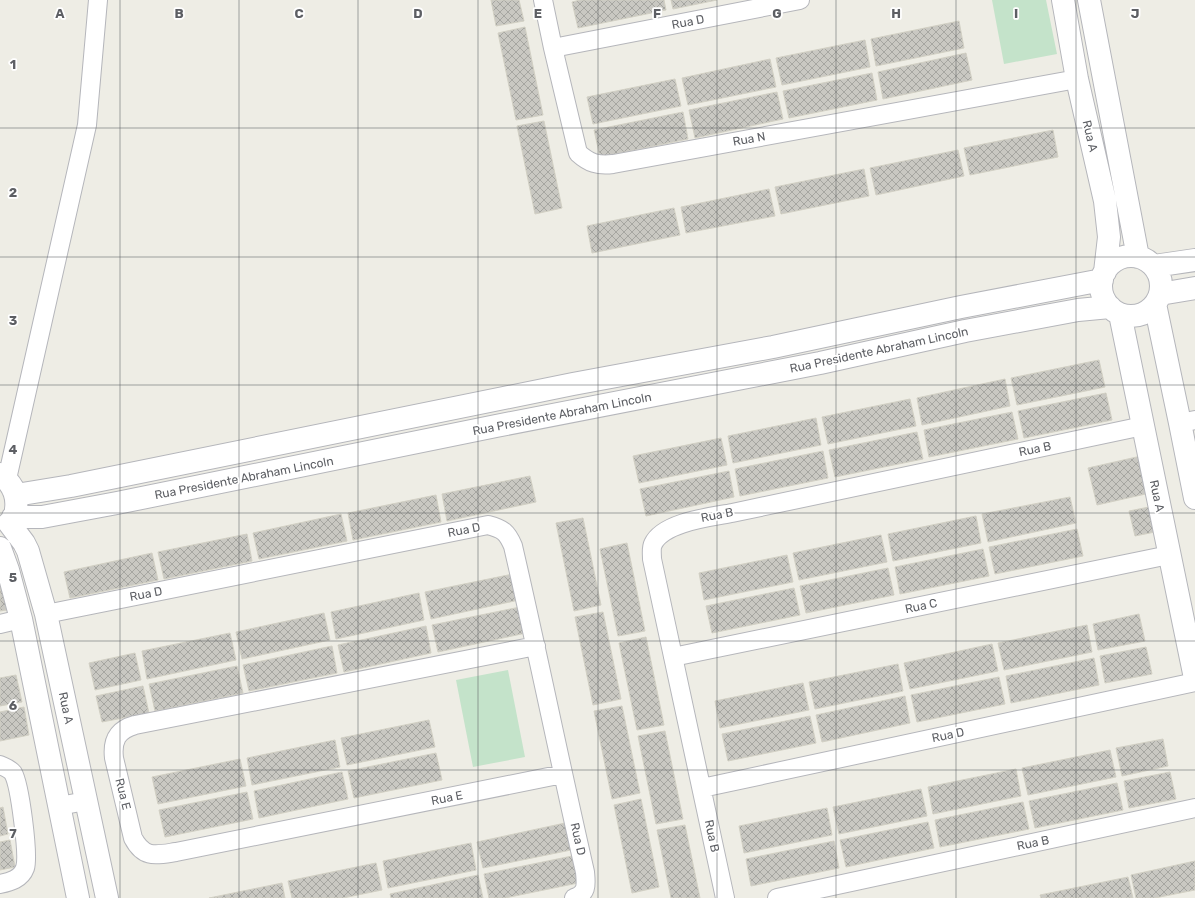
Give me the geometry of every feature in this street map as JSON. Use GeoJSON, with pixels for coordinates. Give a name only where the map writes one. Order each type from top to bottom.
{"type":"FeatureCollection","features":[{"type":"Feature","properties":{"kind":"street"},"geometry":{"type":"LineString","coordinates":[[8,524],[17,502],[8,483],[87,125],[98,0]]}},
{"type":"Feature","properties":{"kind":"street","name":"Rua N"},"geometry":{"type":"LineString","coordinates":[[543,0],[578,153],[586,160],[605,165],[1077,79]]}},
{"type":"Feature","properties":{"kind":"street","name":"Rua D"},"geometry":{"type":"LineString","coordinates":[[553,48],[800,0]]}},
{"type":"Feature","properties":{"kind":"street","name":"Rua A"},"geometry":{"type":"LineString","coordinates":[[1063,0],[1077,79],[1105,201],[1109,237],[1103,276]]}},
{"type":"Feature","properties":{"kind":"street","name":"Rua A"},"geometry":{"type":"LineString","coordinates":[[1089,0],[1146,262]]}},
{"type":"Feature","properties":{"kind":"street"},"geometry":{"type":"LineString","coordinates":[[1130,256],[1146,262],[1158,272],[1161,280],[1158,299],[1148,311],[1139,315],[1130,316],[1115,310],[1105,301],[1103,294],[1103,276],[1109,266],[1115,261],[1130,256]]}},
{"type":"Feature","properties":{"kind":"street"},"geometry":{"type":"LineString","coordinates":[[1146,262],[1195,260]]}},
{"type":"Feature","properties":{"kind":"street","name":"Rua Presidente Abraham Lincoln"},"geometry":{"type":"LineString","coordinates":[[8,483],[71,486],[565,386],[773,347],[1103,276]]}},
{"type":"Feature","properties":{"kind":"street"},"geometry":{"type":"LineString","coordinates":[[1158,299],[1195,288]]}},
{"type":"Feature","properties":{"kind":"street"},"geometry":{"type":"LineString","coordinates":[[1158,299],[1188,422],[1195,498]]}},
{"type":"Feature","properties":{"kind":"street","name":"Rua Presidente Abraham Lincoln"},"geometry":{"type":"LineString","coordinates":[[8,524],[820,363],[965,331],[1078,310],[1115,310]]}},
{"type":"Feature","properties":{"kind":"street","name":"Rua A"},"geometry":{"type":"LineString","coordinates":[[1115,310],[1143,426],[1195,678]]}},
{"type":"Feature","properties":{"kind":"street","name":"Rua B"},"geometry":{"type":"LineString","coordinates":[[725,898],[652,559],[652,545],[662,532],[690,521],[1143,426]]}},
{"type":"Feature","properties":{"kind":"street","name":"Rua A"},"geometry":{"type":"LineString","coordinates":[[8,524],[24,543],[28,551],[46,614],[107,898]]}},
{"type":"Feature","properties":{"kind":"street","name":"Rua D"},"geometry":{"type":"LineString","coordinates":[[46,614],[488,525],[504,531],[513,546],[585,872],[587,885],[583,892],[574,898]]}},
{"type":"Feature","properties":{"kind":"street"},"geometry":{"type":"LineString","coordinates":[[0,548],[8,570],[10,621],[59,806],[78,898]]}},
{"type":"Feature","properties":{"kind":"street","name":"Rua C"},"geometry":{"type":"LineString","coordinates":[[673,657],[1170,555]]}},
{"type":"Feature","properties":{"kind":"street","name":"Rua E"},"geometry":{"type":"LineString","coordinates":[[536,646],[127,727],[115,740],[113,748],[114,758],[133,838],[138,846],[146,853],[154,854],[184,851],[563,774]]}},
{"type":"Feature","properties":{"kind":"street","name":"Rua D"},"geometry":{"type":"LineString","coordinates":[[702,788],[1195,682]]}},
{"type":"Feature","properties":{"kind":"street"},"geometry":{"type":"LineString","coordinates":[[0,765],[12,772],[15,779],[23,818],[26,849],[26,864],[20,877],[3,884]]}},
{"type":"Feature","properties":{"kind":"street"},"geometry":{"type":"LineString","coordinates":[[59,806],[86,800]]}},
{"type":"Feature","properties":{"kind":"street","name":"Rua B"},"geometry":{"type":"LineString","coordinates":[[777,898],[1195,808]]}},
{"type":"Feature","properties":{"kind":"green space"},"geometry":{"type":"Polygon","coordinates":[[[992,0],[1046,0],[1057,54],[1004,64],[992,0]]]}},
{"type":"Feature","properties":{"kind":"green space"},"geometry":{"type":"Polygon","coordinates":[[[508,670],[525,757],[473,767],[456,680],[508,670]]]}},
{"type":"Feature","properties":{"kind":"building"},"geometry":{"type":"Polygon","coordinates":[[[491,0],[519,0],[524,21],[496,26],[491,0]]]}},
{"type":"Feature","properties":{"kind":"building"},"geometry":{"type":"Polygon","coordinates":[[[580,0],[664,0],[666,10],[578,28],[572,2],[580,0]]]}},
{"type":"Feature","properties":{"kind":"building"},"geometry":{"type":"Polygon","coordinates":[[[671,0],[717,0],[673,9],[671,0]]]}},
{"type":"Feature","properties":{"kind":"building"},"geometry":{"type":"Polygon","coordinates":[[[959,21],[964,48],[876,66],[871,39],[959,21]]]}},
{"type":"Feature","properties":{"kind":"building"},"geometry":{"type":"Polygon","coordinates":[[[525,27],[543,115],[516,120],[498,33],[525,27]]]}},
{"type":"Feature","properties":{"kind":"building"},"geometry":{"type":"Polygon","coordinates":[[[865,40],[870,67],[782,85],[776,58],[865,40]]]}},
{"type":"Feature","properties":{"kind":"building"},"geometry":{"type":"Polygon","coordinates":[[[966,53],[972,80],[883,99],[878,72],[966,53]]]}},
{"type":"Feature","properties":{"kind":"building"},"geometry":{"type":"Polygon","coordinates":[[[770,59],[776,87],[688,105],[682,78],[770,59]]]}},
{"type":"Feature","properties":{"kind":"building"},"geometry":{"type":"Polygon","coordinates":[[[872,73],[877,100],[789,118],[783,91],[872,73]]]}},
{"type":"Feature","properties":{"kind":"building"},"geometry":{"type":"Polygon","coordinates":[[[675,79],[681,106],[593,124],[587,97],[675,79]]]}},
{"type":"Feature","properties":{"kind":"building"},"geometry":{"type":"Polygon","coordinates":[[[777,92],[783,119],[695,138],[689,110],[777,92]]]}},
{"type":"Feature","properties":{"kind":"building"},"geometry":{"type":"Polygon","coordinates":[[[683,112],[688,139],[600,157],[594,130],[683,112]]]}},
{"type":"Feature","properties":{"kind":"building"},"geometry":{"type":"Polygon","coordinates":[[[544,121],[562,208],[535,214],[517,126],[544,121]]]}},
{"type":"Feature","properties":{"kind":"building"},"geometry":{"type":"Polygon","coordinates":[[[1053,130],[1058,157],[970,175],[964,148],[1053,130]]]}},
{"type":"Feature","properties":{"kind":"building"},"geometry":{"type":"Polygon","coordinates":[[[958,150],[964,176],[876,195],[870,168],[958,150]]]}},
{"type":"Feature","properties":{"kind":"building"},"geometry":{"type":"Polygon","coordinates":[[[864,169],[869,196],[781,214],[775,187],[864,169]]]}},
{"type":"Feature","properties":{"kind":"building"},"geometry":{"type":"Polygon","coordinates":[[[769,189],[775,216],[686,233],[681,207],[769,189]]]}},
{"type":"Feature","properties":{"kind":"building"},"geometry":{"type":"Polygon","coordinates":[[[674,208],[680,235],[592,253],[587,226],[674,208]]]}},
{"type":"Feature","properties":{"kind":"building"},"geometry":{"type":"Polygon","coordinates":[[[1099,360],[1105,387],[1017,405],[1011,378],[1099,360]]]}},
{"type":"Feature","properties":{"kind":"building"},"geometry":{"type":"Polygon","coordinates":[[[1005,379],[1010,406],[922,425],[917,398],[1005,379]]]}},
{"type":"Feature","properties":{"kind":"building"},"geometry":{"type":"Polygon","coordinates":[[[1106,393],[1112,420],[1024,438],[1018,411],[1106,393]]]}},
{"type":"Feature","properties":{"kind":"building"},"geometry":{"type":"Polygon","coordinates":[[[910,399],[916,426],[828,444],[822,417],[910,399]]]}},
{"type":"Feature","properties":{"kind":"building"},"geometry":{"type":"Polygon","coordinates":[[[1012,412],[1018,439],[929,457],[924,430],[1012,412]]]}},
{"type":"Feature","properties":{"kind":"building"},"geometry":{"type":"Polygon","coordinates":[[[816,418],[821,445],[733,463],[728,436],[816,418]]]}},
{"type":"Feature","properties":{"kind":"building"},"geometry":{"type":"Polygon","coordinates":[[[917,432],[923,459],[835,477],[829,450],[917,432]]]}},
{"type":"Feature","properties":{"kind":"building"},"geometry":{"type":"Polygon","coordinates":[[[721,438],[727,465],[639,483],[633,456],[721,438]]]}},
{"type":"Feature","properties":{"kind":"building"},"geometry":{"type":"Polygon","coordinates":[[[823,451],[828,478],[740,496],[735,469],[823,451]]]}},
{"type":"Feature","properties":{"kind":"building"},"geometry":{"type":"Polygon","coordinates":[[[1141,456],[1150,493],[1097,505],[1088,468],[1141,456]]]}},
{"type":"Feature","properties":{"kind":"building"},"geometry":{"type":"Polygon","coordinates":[[[729,471],[734,497],[646,516],[640,489],[729,471]]]}},
{"type":"Feature","properties":{"kind":"building"},"geometry":{"type":"Polygon","coordinates":[[[530,476],[536,502],[447,521],[442,494],[530,476]]]}},
{"type":"Feature","properties":{"kind":"building"},"geometry":{"type":"Polygon","coordinates":[[[436,495],[441,522],[353,540],[348,513],[436,495]]]}},
{"type":"Feature","properties":{"kind":"building"},"geometry":{"type":"Polygon","coordinates":[[[1070,497],[1076,523],[988,542],[982,514],[1070,497]]]}},
{"type":"Feature","properties":{"kind":"building"},"geometry":{"type":"Polygon","coordinates":[[[1154,506],[1160,531],[1135,536],[1129,511],[1154,506]]]}},
{"type":"Feature","properties":{"kind":"building"},"geometry":{"type":"Polygon","coordinates":[[[341,514],[347,541],[259,559],[253,533],[341,514]]]}},
{"type":"Feature","properties":{"kind":"building"},"geometry":{"type":"Polygon","coordinates":[[[976,516],[981,543],[893,561],[888,534],[976,516]]]}},
{"type":"Feature","properties":{"kind":"building"},"geometry":{"type":"Polygon","coordinates":[[[583,518],[601,605],[574,611],[556,523],[583,518]]]}},
{"type":"Feature","properties":{"kind":"building"},"geometry":{"type":"Polygon","coordinates":[[[1077,529],[1083,556],[995,574],[989,547],[1077,529]]]}},
{"type":"Feature","properties":{"kind":"building"},"geometry":{"type":"Polygon","coordinates":[[[247,534],[252,561],[164,579],[158,552],[247,534]]]}},
{"type":"Feature","properties":{"kind":"building"},"geometry":{"type":"Polygon","coordinates":[[[881,535],[887,562],[799,580],[793,553],[881,535]]]}},
{"type":"Feature","properties":{"kind":"building"},"geometry":{"type":"Polygon","coordinates":[[[627,543],[645,631],[618,636],[600,549],[627,543]]]}},
{"type":"Feature","properties":{"kind":"building"},"geometry":{"type":"Polygon","coordinates":[[[983,549],[989,576],[900,594],[895,567],[983,549]]]}},
{"type":"Feature","properties":{"kind":"building"},"geometry":{"type":"Polygon","coordinates":[[[152,553],[158,580],[70,598],[64,572],[152,553]]]}},
{"type":"Feature","properties":{"kind":"building"},"geometry":{"type":"Polygon","coordinates":[[[787,555],[793,582],[704,600],[699,573],[787,555]]]}},
{"type":"Feature","properties":{"kind":"building"},"geometry":{"type":"Polygon","coordinates":[[[888,568],[894,595],[806,613],[800,586],[888,568]]]}},
{"type":"Feature","properties":{"kind":"building"},"geometry":{"type":"Polygon","coordinates":[[[513,574],[519,600],[431,619],[425,592],[513,574]]]}},
{"type":"Feature","properties":{"kind":"building"},"geometry":{"type":"Polygon","coordinates":[[[0,583],[7,610],[0,611],[0,583]]]}},
{"type":"Feature","properties":{"kind":"building"},"geometry":{"type":"Polygon","coordinates":[[[794,588],[800,615],[712,633],[706,606],[794,588]]]}},
{"type":"Feature","properties":{"kind":"building"},"geometry":{"type":"Polygon","coordinates":[[[419,593],[424,620],[336,639],[331,612],[419,593]]]}},
{"type":"Feature","properties":{"kind":"building"},"geometry":{"type":"Polygon","coordinates":[[[520,607],[526,633],[438,652],[432,625],[520,607]]]}},
{"type":"Feature","properties":{"kind":"building"},"geometry":{"type":"Polygon","coordinates":[[[603,612],[621,699],[593,705],[575,617],[603,612]]]}},
{"type":"Feature","properties":{"kind":"building"},"geometry":{"type":"Polygon","coordinates":[[[324,613],[330,640],[242,659],[236,632],[324,613]]]}},
{"type":"Feature","properties":{"kind":"building"},"geometry":{"type":"Polygon","coordinates":[[[1139,614],[1145,641],[1098,650],[1093,624],[1139,614]]]}},
{"type":"Feature","properties":{"kind":"building"},"geometry":{"type":"Polygon","coordinates":[[[1087,625],[1092,652],[1004,670],[998,643],[1087,625]]]}},
{"type":"Feature","properties":{"kind":"building"},"geometry":{"type":"Polygon","coordinates":[[[426,626],[431,653],[344,672],[338,645],[426,626]]]}},
{"type":"Feature","properties":{"kind":"building"},"geometry":{"type":"Polygon","coordinates":[[[230,633],[236,660],[147,679],[142,651],[230,633]]]}},
{"type":"Feature","properties":{"kind":"building"},"geometry":{"type":"Polygon","coordinates":[[[646,637],[664,725],[637,730],[619,643],[646,637]]]}},
{"type":"Feature","properties":{"kind":"building"},"geometry":{"type":"Polygon","coordinates":[[[992,644],[998,671],[910,689],[904,663],[992,644]]]}},
{"type":"Feature","properties":{"kind":"building"},"geometry":{"type":"Polygon","coordinates":[[[332,646],[337,673],[249,691],[243,665],[332,646]]]}},
{"type":"Feature","properties":{"kind":"building"},"geometry":{"type":"Polygon","coordinates":[[[1146,647],[1152,674],[1105,683],[1100,656],[1146,647]]]}},
{"type":"Feature","properties":{"kind":"building"},"geometry":{"type":"Polygon","coordinates":[[[135,653],[141,680],[95,690],[89,663],[135,653]]]}},
{"type":"Feature","properties":{"kind":"building"},"geometry":{"type":"Polygon","coordinates":[[[1094,658],[1099,685],[1011,703],[1006,676],[1094,658]]]}},
{"type":"Feature","properties":{"kind":"building"},"geometry":{"type":"Polygon","coordinates":[[[898,664],[903,691],[815,709],[809,682],[898,664]]]}},
{"type":"Feature","properties":{"kind":"building"},"geometry":{"type":"Polygon","coordinates":[[[237,666],[243,693],[155,711],[149,684],[237,666]]]}},
{"type":"Feature","properties":{"kind":"building"},"geometry":{"type":"Polygon","coordinates":[[[16,675],[22,702],[0,706],[0,678],[16,675]]]}},
{"type":"Feature","properties":{"kind":"building"},"geometry":{"type":"Polygon","coordinates":[[[999,677],[1005,704],[917,722],[911,695],[999,677]]]}},
{"type":"Feature","properties":{"kind":"building"},"geometry":{"type":"Polygon","coordinates":[[[803,683],[809,710],[720,728],[715,701],[803,683]]]}},
{"type":"Feature","properties":{"kind":"building"},"geometry":{"type":"Polygon","coordinates":[[[143,686],[149,713],[102,722],[96,696],[143,686]]]}},
{"type":"Feature","properties":{"kind":"building"},"geometry":{"type":"Polygon","coordinates":[[[905,696],[910,723],[822,742],[816,715],[905,696]]]}},
{"type":"Feature","properties":{"kind":"building"},"geometry":{"type":"Polygon","coordinates":[[[622,706],[640,793],[612,799],[594,711],[622,706]]]}},
{"type":"Feature","properties":{"kind":"building"},"geometry":{"type":"Polygon","coordinates":[[[24,707],[29,735],[0,741],[0,712],[24,707]]]}},
{"type":"Feature","properties":{"kind":"building"},"geometry":{"type":"Polygon","coordinates":[[[810,716],[816,743],[728,761],[722,734],[810,716]]]}},
{"type":"Feature","properties":{"kind":"building"},"geometry":{"type":"Polygon","coordinates":[[[429,720],[435,747],[347,765],[341,738],[429,720]]]}},
{"type":"Feature","properties":{"kind":"building"},"geometry":{"type":"Polygon","coordinates":[[[665,731],[683,819],[656,824],[638,736],[665,731]]]}},
{"type":"Feature","properties":{"kind":"building"},"geometry":{"type":"Polygon","coordinates":[[[1163,739],[1168,766],[1122,776],[1116,748],[1163,739]]]}},
{"type":"Feature","properties":{"kind":"building"},"geometry":{"type":"Polygon","coordinates":[[[335,740],[340,767],[252,785],[247,758],[335,740]]]}},
{"type":"Feature","properties":{"kind":"building"},"geometry":{"type":"Polygon","coordinates":[[[1110,750],[1116,777],[1028,795],[1022,768],[1110,750]]]}},
{"type":"Feature","properties":{"kind":"building"},"geometry":{"type":"Polygon","coordinates":[[[436,753],[442,780],[354,798],[348,771],[436,753]]]}},
{"type":"Feature","properties":{"kind":"building"},"geometry":{"type":"Polygon","coordinates":[[[240,759],[246,786],[158,804],[152,777],[240,759]]]}},
{"type":"Feature","properties":{"kind":"building"},"geometry":{"type":"Polygon","coordinates":[[[1016,769],[1021,796],[933,814],[928,787],[1016,769]]]}},
{"type":"Feature","properties":{"kind":"building"},"geometry":{"type":"Polygon","coordinates":[[[342,772],[348,799],[259,818],[254,791],[342,772]]]}},
{"type":"Feature","properties":{"kind":"building"},"geometry":{"type":"Polygon","coordinates":[[[1170,772],[1176,799],[1129,808],[1124,781],[1170,772]]]}},
{"type":"Feature","properties":{"kind":"building"},"geometry":{"type":"Polygon","coordinates":[[[1117,783],[1123,810],[1035,828],[1029,801],[1117,783]]]}},
{"type":"Feature","properties":{"kind":"building"},"geometry":{"type":"Polygon","coordinates":[[[921,789],[927,816],[839,834],[833,807],[921,789]]]}},
{"type":"Feature","properties":{"kind":"building"},"geometry":{"type":"Polygon","coordinates":[[[247,792],[253,819],[165,837],[159,810],[247,792]]]}},
{"type":"Feature","properties":{"kind":"building"},"geometry":{"type":"Polygon","coordinates":[[[641,799],[659,887],[632,893],[614,805],[641,799]]]}},
{"type":"Feature","properties":{"kind":"building"},"geometry":{"type":"Polygon","coordinates":[[[1023,802],[1029,829],[940,847],[935,820],[1023,802]]]}},
{"type":"Feature","properties":{"kind":"building"},"geometry":{"type":"Polygon","coordinates":[[[3,807],[8,834],[0,836],[0,808],[3,807]]]}},
{"type":"Feature","properties":{"kind":"building"},"geometry":{"type":"Polygon","coordinates":[[[827,808],[832,835],[744,853],[739,826],[827,808]]]}},
{"type":"Feature","properties":{"kind":"building"},"geometry":{"type":"Polygon","coordinates":[[[928,822],[934,848],[846,867],[840,840],[928,822]]]}},
{"type":"Feature","properties":{"kind":"building"},"geometry":{"type":"Polygon","coordinates":[[[565,823],[571,850],[483,868],[477,842],[565,823]]]}},
{"type":"Feature","properties":{"kind":"building"},"geometry":{"type":"Polygon","coordinates":[[[685,825],[700,898],[671,898],[657,830],[685,825]]]}},
{"type":"Feature","properties":{"kind":"building"},"geometry":{"type":"Polygon","coordinates":[[[10,840],[15,867],[0,870],[0,842],[10,840]]]}},
{"type":"Feature","properties":{"kind":"building"},"geometry":{"type":"Polygon","coordinates":[[[834,841],[839,868],[751,886],[746,859],[834,841]]]}},
{"type":"Feature","properties":{"kind":"building"},"geometry":{"type":"Polygon","coordinates":[[[471,843],[476,870],[388,888],[383,861],[471,843]]]}},
{"type":"Feature","properties":{"kind":"building"},"geometry":{"type":"Polygon","coordinates":[[[572,856],[578,883],[505,898],[489,898],[484,874],[572,856]]]}},
{"type":"Feature","properties":{"kind":"building"},"geometry":{"type":"Polygon","coordinates":[[[1195,861],[1195,890],[1155,898],[1136,898],[1131,875],[1195,861]]]}},
{"type":"Feature","properties":{"kind":"building"},"geometry":{"type":"Polygon","coordinates":[[[376,863],[382,890],[343,898],[292,898],[288,881],[376,863]]]}},
{"type":"Feature","properties":{"kind":"building"},"geometry":{"type":"Polygon","coordinates":[[[478,875],[483,898],[391,898],[390,894],[478,875]]]}},
{"type":"Feature","properties":{"kind":"building"},"geometry":{"type":"Polygon","coordinates":[[[1128,877],[1133,898],[1041,898],[1040,895],[1128,877]]]}},
{"type":"Feature","properties":{"kind":"building"},"geometry":{"type":"Polygon","coordinates":[[[282,883],[285,898],[209,898],[282,883]]]}}]}
